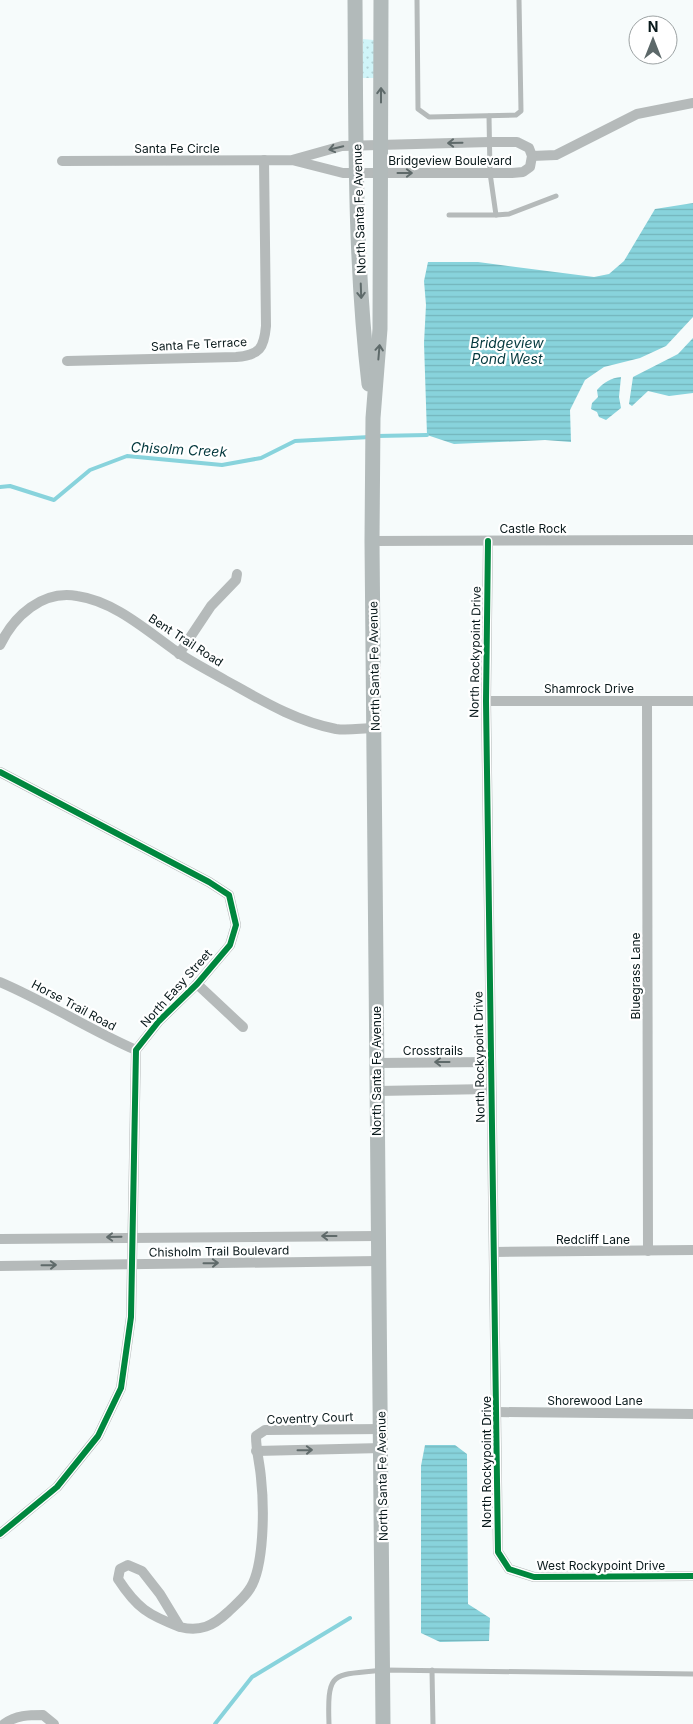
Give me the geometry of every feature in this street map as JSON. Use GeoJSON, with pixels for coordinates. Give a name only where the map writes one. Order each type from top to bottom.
{"type":"FeatureCollection","features":[{"type":"Feature","properties":{"kind":"main road","name":"North Santa Fe Avenue"},"geometry":{"type":"LineString","coordinates":[[355,0],[356,145],[363,330],[373,418]]}},
{"type":"Feature","properties":{"kind":"main road","name":"North Santa Fe Avenue"},"geometry":{"type":"LineString","coordinates":[[381,0],[380,329],[373,418],[372,541],[376,1091],[382,1429],[383,1724]]}},
{"type":"Feature","properties":{"kind":"street"},"geometry":{"type":"LineString","coordinates":[[532,156],[556,155],[637,114],[693,103]]}},
{"type":"Feature","properties":{"kind":"street","name":"Bridgeview Boulevard"},"geometry":{"type":"LineString","coordinates":[[357,173],[523,172],[530,167],[532,156],[529,148],[517,142],[381,144]]}},
{"type":"Feature","properties":{"kind":"street","name":"Santa Fe Circle"},"geometry":{"type":"LineString","coordinates":[[292,160],[342,146],[381,144]]}},
{"type":"Feature","properties":{"kind":"street","name":"Santa Fe Terrace"},"geometry":{"type":"LineString","coordinates":[[67,361],[236,357],[249,356],[259,351],[265,340],[266,326],[264,160]]}},
{"type":"Feature","properties":{"kind":"street","name":"Santa Fe Circle"},"geometry":{"type":"LineString","coordinates":[[62,161],[292,160],[343,173],[357,173]]}},
{"type":"Feature","properties":{"kind":"street","name":"Castle Rock"},"geometry":{"type":"LineString","coordinates":[[372,541],[693,540]]}},
{"type":"Feature","properties":{"kind":"street","name":"North Rockypoint Drive"},"geometry":{"type":"LineString","coordinates":[[488,541],[486,701],[498,1552],[509,1569]]}},
{"type":"Feature","properties":{"kind":"street"},"geometry":{"type":"LineString","coordinates":[[179,654],[211,606],[236,580],[237,574]]}},
{"type":"Feature","properties":{"kind":"street","name":"Bent Trail Road"},"geometry":{"type":"LineString","coordinates":[[0,645],[8,628],[32,606],[49,597],[77,596],[99,603],[129,618],[179,654],[280,712],[338,729],[374,728]]}},
{"type":"Feature","properties":{"kind":"street","name":"Shamrock Drive"},"geometry":{"type":"LineString","coordinates":[[486,701],[693,700]]}},
{"type":"Feature","properties":{"kind":"street","name":"Bluegrass Lane"},"geometry":{"type":"LineString","coordinates":[[647,701],[648,1251]]}},
{"type":"Feature","properties":{"kind":"street","name":"North Easy Street"},"geometry":{"type":"LineString","coordinates":[[0,772],[209,882],[229,895],[236,926],[230,945],[136,1050]]}},
{"type":"Feature","properties":{"kind":"street","name":"Horse Trail Road"},"geometry":{"type":"LineString","coordinates":[[0,982],[34,997],[109,1038],[136,1050]]}},
{"type":"Feature","properties":{"kind":"street"},"geometry":{"type":"LineString","coordinates":[[197,984],[243,1027]]}},
{"type":"Feature","properties":{"kind":"street"},"geometry":{"type":"LineString","coordinates":[[0,1534],[57,1487],[98,1436],[121,1388],[131,1317],[136,1050]]}},
{"type":"Feature","properties":{"kind":"street","name":"Crosstrails"},"geometry":{"type":"LineString","coordinates":[[376,1063],[491,1062]]}},
{"type":"Feature","properties":{"kind":"street"},"geometry":{"type":"LineString","coordinates":[[376,1091],[490,1090]]}},
{"type":"Feature","properties":{"kind":"street","name":"Chisholm Trail Boulevard"},"geometry":{"type":"LineString","coordinates":[[0,1239],[378,1236]]}},
{"type":"Feature","properties":{"kind":"street","name":"Redcliff Lane"},"geometry":{"type":"LineString","coordinates":[[494,1252],[693,1250]]}},
{"type":"Feature","properties":{"kind":"street","name":"Chisholm Trail Boulevard"},"geometry":{"type":"LineString","coordinates":[[0,1266],[378,1261]]}},
{"type":"Feature","properties":{"kind":"street","name":"Shorewood Lane"},"geometry":{"type":"LineString","coordinates":[[497,1412],[693,1414]]}},
{"type":"Feature","properties":{"kind":"street","name":"Coventry Court"},"geometry":{"type":"LineString","coordinates":[[256,1451],[256,1436],[266,1430],[382,1429]]}},
{"type":"Feature","properties":{"kind":"street"},"geometry":{"type":"LineString","coordinates":[[180,1627],[160,1594],[142,1571],[128,1565],[120,1569],[118,1579],[129,1595],[142,1609],[156,1619],[180,1627],[193,1630],[209,1627],[249,1590],[257,1575],[261,1555],[261,1478],[256,1451],[382,1448]]}},
{"type":"Feature","properties":{"kind":"street","name":"West Rockypoint Drive"},"geometry":{"type":"LineString","coordinates":[[509,1569],[534,1577],[693,1576]]}},
{"type":"Feature","properties":{"kind":"street"},"geometry":{"type":"LineString","coordinates":[[4,1724],[11,1719],[43,1715],[54,1724]]}},
{"type":"Feature","properties":{"kind":"lane"},"geometry":{"type":"LineString","coordinates":[[417,0],[418,109],[428,117],[516,115],[520,112],[519,0]]}},
{"type":"Feature","properties":{"kind":"lane"},"geometry":{"type":"LineString","coordinates":[[489,116],[490,173],[496,215]]}},
{"type":"Feature","properties":{"kind":"lane"},"geometry":{"type":"LineString","coordinates":[[448,215],[509,214],[556,196]]}},
{"type":"Feature","properties":{"kind":"lane"},"geometry":{"type":"LineString","coordinates":[[328,1724],[328,1694],[332,1682],[340,1675],[384,1670],[693,1674]]}},
{"type":"Feature","properties":{"kind":"lane"},"geometry":{"type":"LineString","coordinates":[[432,1670],[433,1724]]}},
{"type":"Feature","properties":{"kind":"shaded area"},"geometry":{"type":"Polygon","coordinates":[[[363,39],[374,40],[374,78],[362,78],[363,39]]]}},
{"type":"Feature","properties":{"kind":"water","name":"Bridgeview Pond West"},"geometry":{"type":"Polygon","coordinates":[[[693,203],[693,317],[666,346],[640,358],[604,367],[585,380],[570,410],[571,442],[545,440],[454,444],[427,435],[424,343],[426,305],[424,281],[428,262],[478,262],[594,277],[609,274],[624,261],[655,209],[693,203]]]}},
{"type":"Feature","properties":{"kind":"water"},"geometry":{"type":"Polygon","coordinates":[[[693,338],[693,393],[669,396],[648,391],[632,406],[629,404],[633,377],[678,354],[693,338]]]}},
{"type":"Feature","properties":{"kind":"water"},"geometry":{"type":"Polygon","coordinates":[[[621,377],[619,397],[621,408],[606,420],[599,417],[597,412],[591,409],[592,403],[598,397],[597,390],[608,381],[621,377]]]}},
{"type":"Feature","properties":{"kind":"water"},"geometry":{"type":"Polygon","coordinates":[[[425,1445],[455,1445],[467,1454],[468,1604],[490,1618],[489,1641],[440,1642],[421,1633],[421,1466],[425,1445]]]}},
{"type":"Feature","properties":{"kind":"waterway","name":"Chisolm Creek"},"geometry":{"type":"LineString","coordinates":[[377,436],[427,435]]}},
{"type":"Feature","properties":{"kind":"waterway","name":"Chisolm Creek"},"geometry":{"type":"LineString","coordinates":[[0,487],[10,486],[54,500],[90,470],[127,456],[222,465],[261,458],[295,441],[370,437]]}},
{"type":"Feature","properties":{"kind":"waterway"},"geometry":{"type":"LineString","coordinates":[[215,1724],[252,1677],[350,1618]]}},
{"type":"Feature","properties":{"kind":"cycle path"},"geometry":{"type":"LineString","coordinates":[[488,541],[486,701],[498,1552],[509,1569],[534,1577],[693,1576]]}},
{"type":"Feature","properties":{"kind":"cycle path"},"geometry":{"type":"LineString","coordinates":[[0,772],[209,882],[229,895],[236,925],[230,945],[197,984],[159,1021],[136,1050],[131,1317],[121,1388],[98,1436],[57,1487],[0,1534]]}}]}
